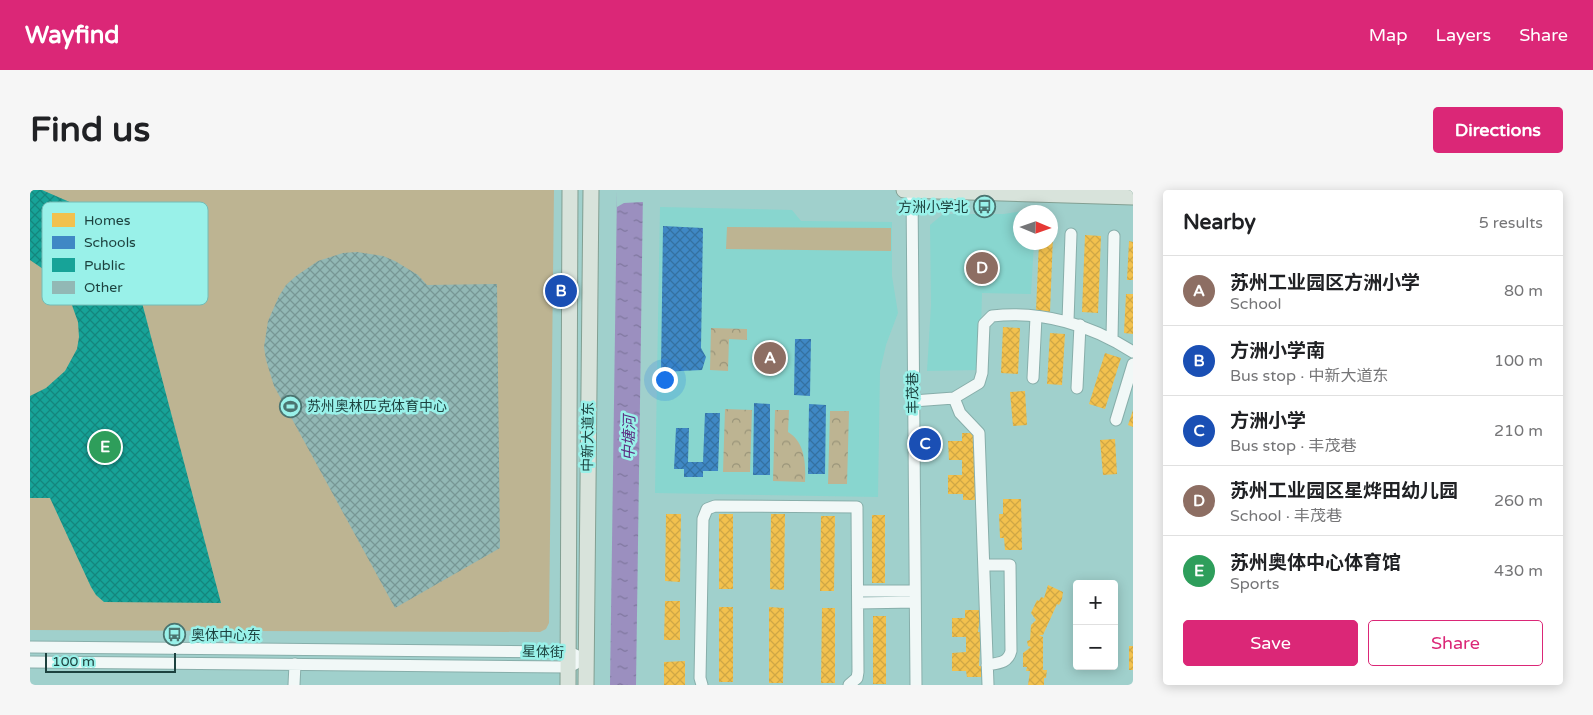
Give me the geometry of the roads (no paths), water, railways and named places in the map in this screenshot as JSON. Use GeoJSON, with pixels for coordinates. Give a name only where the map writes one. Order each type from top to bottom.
{"type":"FeatureCollection","features":[{"type":"Feature","properties":{"kind":"main road","name":"中新大道东"},"geometry":{"type":"LineString","coordinates":[[568,685],[570,190]]}},
{"type":"Feature","properties":{"kind":"main road","name":"中新大道东"},"geometry":{"type":"LineString","coordinates":[[586,685],[591,190]]}},
{"type":"Feature","properties":{"kind":"main road"},"geometry":{"type":"LineString","coordinates":[[904,190],[1133,197]]}},
{"type":"Feature","properties":{"kind":"street","name":"丰茂巷"},"geometry":{"type":"LineString","coordinates":[[912,190],[916,685]]}},
{"type":"Feature","properties":{"kind":"street"},"geometry":{"type":"LineString","coordinates":[[1068,322],[1071,234]]}},
{"type":"Feature","properties":{"kind":"street"},"geometry":{"type":"LineString","coordinates":[[1112,339],[1114,236]]}},
{"type":"Feature","properties":{"kind":"street"},"geometry":{"type":"LineString","coordinates":[[913,404],[957,400],[975,387],[981,379],[983,330],[986,320],[996,316],[1036,317],[1080,325],[1112,339],[1133,352]]}},
{"type":"Feature","properties":{"kind":"street"},"geometry":{"type":"LineString","coordinates":[[1033,378],[1036,317]]}},
{"type":"Feature","properties":{"kind":"street"},"geometry":{"type":"LineString","coordinates":[[1077,388],[1080,325]]}},
{"type":"Feature","properties":{"kind":"street"},"geometry":{"type":"LineString","coordinates":[[1116,420],[1133,364]]}},
{"type":"Feature","properties":{"kind":"street"},"geometry":{"type":"LineString","coordinates":[[957,400],[979,433],[988,685]]}},
{"type":"Feature","properties":{"kind":"street"},"geometry":{"type":"LineString","coordinates":[[702,685],[700,678],[702,519],[707,509],[716,506],[857,507],[858,672],[857,678],[848,685]]}},
{"type":"Feature","properties":{"kind":"street"},"geometry":{"type":"LineString","coordinates":[[984,565],[1010,565],[1011,651],[1009,658],[1003,662],[987,665]]}},
{"type":"Feature","properties":{"kind":"street"},"geometry":{"type":"LineString","coordinates":[[858,597],[915,596]]}},
{"type":"Feature","properties":{"kind":"street","name":"星体街"},"geometry":{"type":"LineString","coordinates":[[30,647],[568,660]]}},
{"type":"Feature","properties":{"kind":"street","name":"星体街"},"geometry":{"type":"LineString","coordinates":[[30,662],[294,664],[586,660]]}},
{"type":"Feature","properties":{"kind":"street"},"geometry":{"type":"LineString","coordinates":[[294,664],[294,685]]}},
{"type":"Feature","properties":{"kind":"water","name":"中塘河"},"geometry":{"type":"Polygon","coordinates":[[[617,190],[643,190],[636,685],[610,685],[617,190]]]}},
{"type":"Feature","properties":{"kind":"place","name":"方洲小学北"},"geometry":{"type":"Point","coordinates":[984,207]}},
{"type":"Feature","properties":{"kind":"place","name":"苏州工业园区星烨田幼儿园"},"geometry":{"type":"Point","coordinates":[982,268]}},
{"type":"Feature","properties":{"kind":"place","name":"方洲小学南"},"geometry":{"type":"Point","coordinates":[561,291]}},
{"type":"Feature","properties":{"kind":"place","name":"苏州工业园区方洲小学"},"geometry":{"type":"Point","coordinates":[770,358]}},
{"type":"Feature","properties":{"kind":"place","name":"苏州奥林匹克体育中心"},"geometry":{"type":"Point","coordinates":[291,406]}},
{"type":"Feature","properties":{"kind":"place","name":"方洲小学"},"geometry":{"type":"Point","coordinates":[925,444]}},
{"type":"Feature","properties":{"kind":"place","name":"苏州奥体中心体育馆"},"geometry":{"type":"Point","coordinates":[105,447]}},
{"type":"Feature","properties":{"kind":"place","name":"奥体中心东"},"geometry":{"type":"Point","coordinates":[175,635]}}]}
